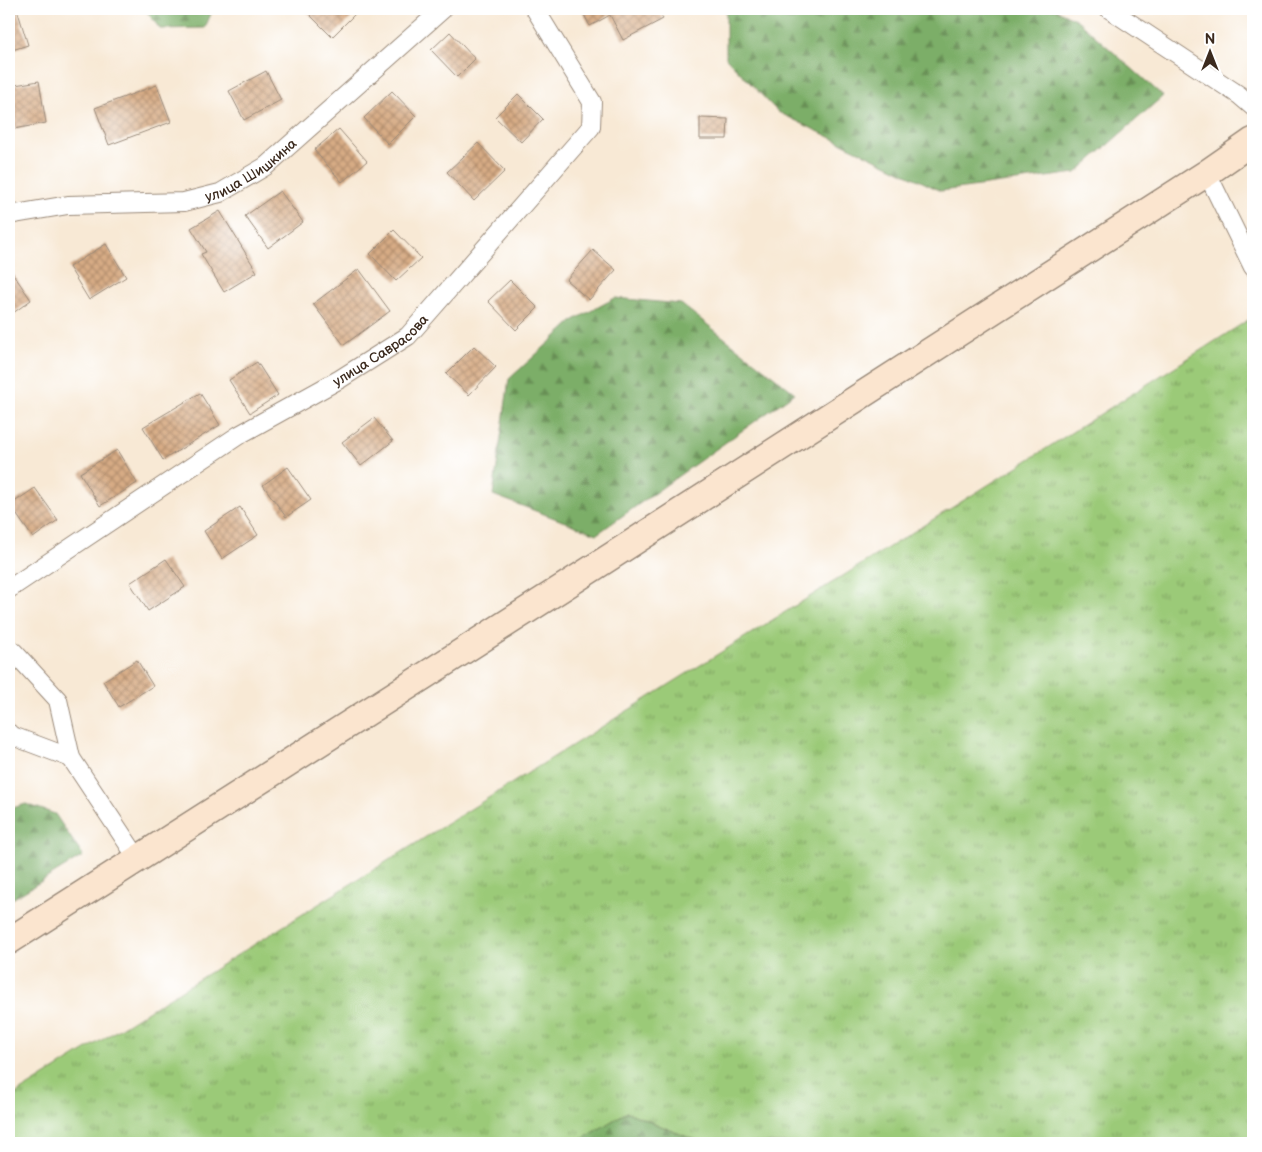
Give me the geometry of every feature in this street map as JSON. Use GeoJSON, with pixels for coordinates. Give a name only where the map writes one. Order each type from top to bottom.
{"type":"FeatureCollection","features":[{"type":"Feature","properties":{"kind":"street","name":"улица Шишкина"},"geometry":{"type":"LineString","coordinates":[[9,216],[68,205],[184,202],[220,193],[266,166],[443,9]]}},
{"type":"Feature","properties":{"kind":"street","name":"улица Саврасова"},"geometry":{"type":"LineString","coordinates":[[9,589],[239,435],[340,379],[408,336],[591,127],[592,102],[535,9]]}},
{"type":"Feature","properties":{"kind":"street"},"geometry":{"type":"LineString","coordinates":[[1109,9],[1239,95],[1253,107]]}},
{"type":"Feature","properties":{"kind":"street"},"geometry":{"type":"LineString","coordinates":[[9,941],[1253,141]]}},
{"type":"Feature","properties":{"kind":"street"},"geometry":{"type":"LineString","coordinates":[[1206,173],[1253,267]]}},
{"type":"Feature","properties":{"kind":"street"},"geometry":{"type":"LineString","coordinates":[[9,649],[14,652],[58,700],[71,758],[138,859]]}},
{"type":"Feature","properties":{"kind":"street"},"geometry":{"type":"LineString","coordinates":[[9,733],[71,758]]}},
{"type":"Feature","properties":{"kind":"green space"},"geometry":{"type":"Polygon","coordinates":[[[145,9],[213,9],[205,28],[160,29],[145,9]]]}},
{"type":"Feature","properties":{"kind":"green space"},"geometry":{"type":"Polygon","coordinates":[[[726,9],[1055,9],[1077,20],[1163,96],[1076,173],[941,191],[778,112],[726,58],[726,9]]]}},
{"type":"Feature","properties":{"kind":"green space"},"geometry":{"type":"Polygon","coordinates":[[[615,298],[681,304],[795,393],[597,534],[493,495],[509,379],[574,320],[615,298]]]}},
{"type":"Feature","properties":{"kind":"green space"},"geometry":{"type":"Polygon","coordinates":[[[1253,317],[1253,1143],[702,1143],[627,1112],[576,1143],[9,1143],[9,1098],[1253,317]]]}},
{"type":"Feature","properties":{"kind":"green space"},"geometry":{"type":"Polygon","coordinates":[[[26,804],[55,814],[83,856],[9,901],[9,809],[26,804]]]}},
{"type":"Feature","properties":{"kind":"green space"},"geometry":{"type":"Polygon","coordinates":[[[627,1112],[702,1143],[576,1143],[627,1112]]]}},
{"type":"Feature","properties":{"kind":"building"},"geometry":{"type":"Polygon","coordinates":[[[9,9],[17,9],[28,45],[9,51],[9,9]]]}},
{"type":"Feature","properties":{"kind":"building"},"geometry":{"type":"Polygon","coordinates":[[[304,9],[360,9],[332,37],[304,9]]]}},
{"type":"Feature","properties":{"kind":"building"},"geometry":{"type":"Polygon","coordinates":[[[581,9],[658,9],[663,19],[623,40],[610,15],[590,26],[581,9]]]}},
{"type":"Feature","properties":{"kind":"building"},"geometry":{"type":"Polygon","coordinates":[[[450,32],[475,59],[457,77],[431,50],[450,32]]]}},
{"type":"Feature","properties":{"kind":"building"},"geometry":{"type":"Polygon","coordinates":[[[266,71],[281,100],[244,120],[229,91],[266,71]]]}},
{"type":"Feature","properties":{"kind":"building"},"geometry":{"type":"Polygon","coordinates":[[[39,81],[46,123],[14,129],[9,100],[9,86],[39,81]]]}},
{"type":"Feature","properties":{"kind":"building"},"geometry":{"type":"Polygon","coordinates":[[[157,85],[171,122],[109,145],[95,108],[157,85]]]}},
{"type":"Feature","properties":{"kind":"building"},"geometry":{"type":"Polygon","coordinates":[[[392,91],[416,116],[388,144],[364,118],[392,91]]]}},
{"type":"Feature","properties":{"kind":"building"},"geometry":{"type":"Polygon","coordinates":[[[518,94],[543,119],[521,142],[495,117],[518,94]]]}},
{"type":"Feature","properties":{"kind":"building"},"geometry":{"type":"Polygon","coordinates":[[[700,118],[728,119],[727,139],[700,139],[700,118]]]}},
{"type":"Feature","properties":{"kind":"building"},"geometry":{"type":"Polygon","coordinates":[[[339,129],[367,161],[342,182],[314,150],[339,129]]]}},
{"type":"Feature","properties":{"kind":"building"},"geometry":{"type":"Polygon","coordinates":[[[478,143],[505,171],[474,201],[447,172],[478,143]]]}},
{"type":"Feature","properties":{"kind":"building"},"geometry":{"type":"Polygon","coordinates":[[[280,191],[303,222],[268,248],[245,216],[280,191]]]}},
{"type":"Feature","properties":{"kind":"building"},"geometry":{"type":"Polygon","coordinates":[[[220,211],[257,272],[224,292],[201,254],[206,252],[191,228],[220,211]]]}},
{"type":"Feature","properties":{"kind":"building"},"geometry":{"type":"Polygon","coordinates":[[[394,230],[421,258],[396,281],[370,254],[394,230]]]}},
{"type":"Feature","properties":{"kind":"building"},"geometry":{"type":"Polygon","coordinates":[[[106,244],[126,277],[89,300],[69,267],[106,244]]]}},
{"type":"Feature","properties":{"kind":"building"},"geometry":{"type":"Polygon","coordinates":[[[593,250],[616,270],[589,300],[566,280],[593,250]]]}},
{"type":"Feature","properties":{"kind":"building"},"geometry":{"type":"Polygon","coordinates":[[[9,268],[31,300],[9,316],[9,268]]]}},
{"type":"Feature","properties":{"kind":"building"},"geometry":{"type":"Polygon","coordinates":[[[359,269],[390,311],[344,345],[313,304],[359,269]]]}},
{"type":"Feature","properties":{"kind":"building"},"geometry":{"type":"Polygon","coordinates":[[[510,280],[538,308],[516,330],[488,301],[510,280]]]}},
{"type":"Feature","properties":{"kind":"building"},"geometry":{"type":"Polygon","coordinates":[[[474,346],[496,367],[469,395],[446,374],[474,346]]]}},
{"type":"Feature","properties":{"kind":"building"},"geometry":{"type":"Polygon","coordinates":[[[257,362],[278,395],[250,413],[229,380],[257,362]]]}},
{"type":"Feature","properties":{"kind":"building"},"geometry":{"type":"Polygon","coordinates":[[[200,393],[220,425],[163,460],[143,427],[200,393]]]}},
{"type":"Feature","properties":{"kind":"building"},"geometry":{"type":"Polygon","coordinates":[[[374,418],[393,441],[361,466],[342,442],[374,418]]]}},
{"type":"Feature","properties":{"kind":"building"},"geometry":{"type":"Polygon","coordinates":[[[117,450],[137,483],[100,506],[80,473],[117,450]]]}},
{"type":"Feature","properties":{"kind":"building"},"geometry":{"type":"Polygon","coordinates":[[[288,467],[311,500],[286,517],[263,485],[288,467]]]}},
{"type":"Feature","properties":{"kind":"building"},"geometry":{"type":"Polygon","coordinates":[[[35,488],[58,520],[33,538],[10,505],[35,488]]]}},
{"type":"Feature","properties":{"kind":"building"},"geometry":{"type":"Polygon","coordinates":[[[240,507],[258,535],[222,559],[204,531],[240,507]]]}},
{"type":"Feature","properties":{"kind":"building"},"geometry":{"type":"Polygon","coordinates":[[[166,559],[185,587],[148,611],[130,583],[166,559]]]}},
{"type":"Feature","properties":{"kind":"building"},"geometry":{"type":"Polygon","coordinates":[[[137,660],[153,686],[119,707],[103,681],[137,660]]]}}]}
